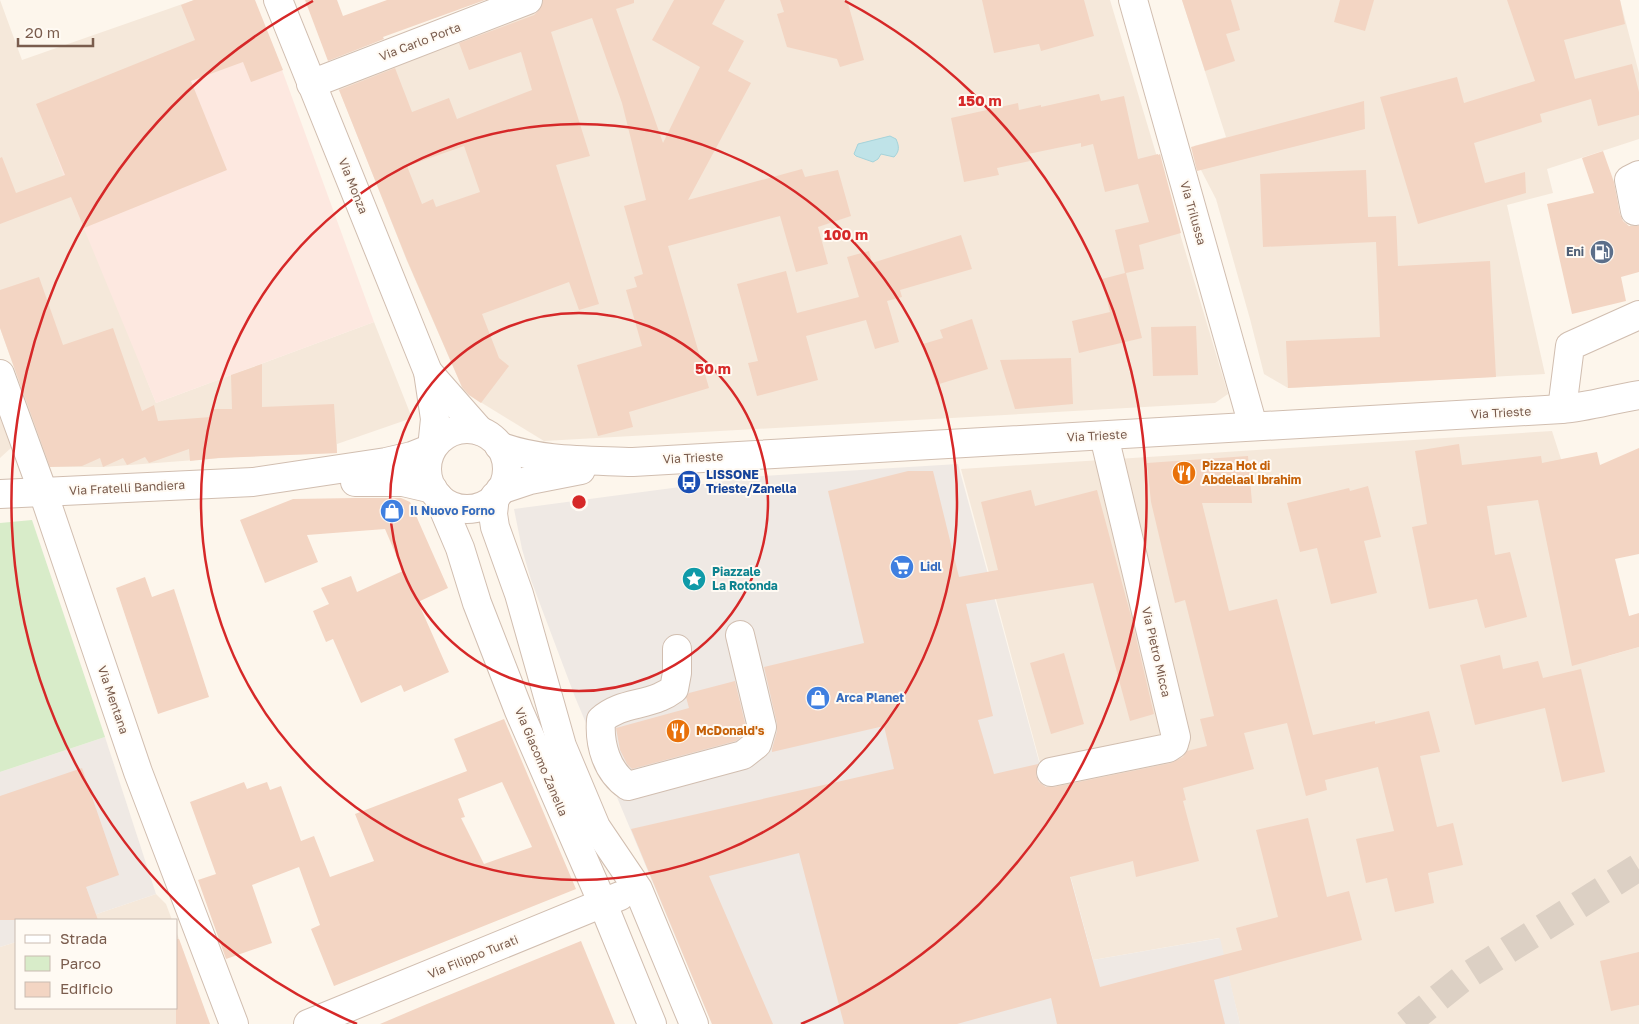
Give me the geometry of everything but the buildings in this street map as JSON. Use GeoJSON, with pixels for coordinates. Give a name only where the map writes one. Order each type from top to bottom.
{"type":"FeatureCollection","features":[{"type":"Feature","properties":{"kind":"street","name":"Via Monza"},"geometry":{"type":"LineString","coordinates":[[278,0],[428,372],[435,419],[432,448]]}},
{"type":"Feature","properties":{"kind":"street","name":"Via Carlo Porta"},"geometry":{"type":"LineString","coordinates":[[311,84],[528,0]]}},
{"type":"Feature","properties":{"kind":"street","name":"Via Trilussa"},"geometry":{"type":"LineString","coordinates":[[1133,0],[1252,426]]}},
{"type":"Feature","properties":{"kind":"street"},"geometry":{"type":"LineString","coordinates":[[1635,211],[1629,180],[1639,175]]}},
{"type":"Feature","properties":{"kind":"street"},"geometry":{"type":"LineString","coordinates":[[1562,409],[1570,346],[1639,315]]}},
{"type":"Feature","properties":{"kind":"street","name":"Via Monza"},"geometry":{"type":"LineString","coordinates":[[428,372],[489,438]]}},
{"type":"Feature","properties":{"kind":"street","name":"Via Mentana"},"geometry":{"type":"LineString","coordinates":[[0,374],[43,492],[138,772],[234,1024]]}},
{"type":"Feature","properties":{"kind":"street","name":"Via Trieste"},"geometry":{"type":"LineString","coordinates":[[497,493],[515,483],[541,477],[633,462],[1580,408],[1639,395]]}},
{"type":"Feature","properties":{"kind":"street","name":"Via Trieste"},"geometry":{"type":"LineString","coordinates":[[1562,409],[1639,414]]}},
{"type":"Feature","properties":{"kind":"street"},"geometry":{"type":"LineString","coordinates":[[470,429],[489,438],[504,454],[506,468],[504,482],[497,493],[484,504],[471,508],[453,506],[435,493],[428,477],[427,467],[432,448],[442,438],[455,431],[470,429]]}},
{"type":"Feature","properties":{"kind":"street","name":"Via Pietro Micca"},"geometry":{"type":"LineString","coordinates":[[1051,772],[1168,748],[1174,744],[1176,737],[1104,436]]}},
{"type":"Feature","properties":{"kind":"street","name":"Via Trieste"},"geometry":{"type":"LineString","coordinates":[[489,438],[520,453],[540,457],[633,462]]}},
{"type":"Feature","properties":{"kind":"street","name":"Via Fratelli Bandiera"},"geometry":{"type":"LineString","coordinates":[[0,494],[253,482],[386,462],[412,456],[432,448]]}},
{"type":"Feature","properties":{"kind":"street","name":"Via Fratelli Bandiera"},"geometry":{"type":"LineString","coordinates":[[253,482],[304,485],[388,481],[403,482],[435,493]]}},
{"type":"Feature","properties":{"kind":"street","name":"Via Giacomo Zanella"},"geometry":{"type":"LineString","coordinates":[[435,493],[460,548],[477,603],[519,711],[603,904],[652,1024]]}},
{"type":"Feature","properties":{"kind":"street","name":"Via Giacomo Zanella"},"geometry":{"type":"LineString","coordinates":[[497,493],[493,514],[495,528],[519,594],[562,746],[596,827],[638,889],[694,1024]]}},
{"type":"Feature","properties":{"kind":"street"},"geometry":{"type":"LineString","coordinates":[[677,649],[677,673],[674,689],[662,697],[618,708],[601,720],[600,731],[603,751],[619,780],[628,786],[743,755],[757,744],[762,727],[740,636]]}},
{"type":"Feature","properties":{"kind":"street","name":"Via Filippo Turati"},"geometry":{"type":"LineString","coordinates":[[308,1024],[638,889]]}},
{"type":"Feature","properties":{"kind":"shaded area"},"geometry":{"type":"Polygon","coordinates":[[[0,0],[22,60],[194,0],[274,48],[50,138],[156,403],[374,322],[412,418],[337,444],[337,453],[235,457],[103,467],[49,467],[0,328],[0,0]]]}},
{"type":"Feature","properties":{"kind":"shaded area"},"geometry":{"type":"Polygon","coordinates":[[[558,0],[1110,0],[1228,394],[1215,403],[544,441],[464,392],[407,261],[336,82],[456,35],[558,0]]]}},
{"type":"Feature","properties":{"kind":"shaded area"},"geometry":{"type":"Polygon","coordinates":[[[1182,0],[1620,0],[1639,73],[1639,139],[1547,169],[1553,193],[1507,205],[1545,374],[1288,388],[1264,374],[1216,199],[1201,170],[1194,146],[1226,137],[1182,0]]]}},
{"type":"Feature","properties":{"kind":"shaded area"},"geometry":{"type":"Polygon","coordinates":[[[274,48],[374,322],[156,403],[75,207],[50,138],[274,48]]]}},
{"type":"Feature","properties":{"kind":"shaded area"},"geometry":{"type":"Polygon","coordinates":[[[0,417],[12,447],[0,458],[0,417]]]}},
{"type":"Feature","properties":{"kind":"shaded area"},"geometry":{"type":"Polygon","coordinates":[[[1552,431],[1561,459],[1608,656],[1639,647],[1639,1024],[1240,1024],[1219,938],[1093,960],[961,469],[1552,431]]]}},
{"type":"Feature","properties":{"kind":"shaded area"},"geometry":{"type":"Polygon","coordinates":[[[958,464],[1093,960],[1220,938],[1240,1024],[712,1024],[575,697],[531,580],[522,549],[514,509],[763,476],[958,464]]]}},
{"type":"Feature","properties":{"kind":"shaded area"},"geometry":{"type":"Polygon","coordinates":[[[105,737],[156,894],[82,919],[15,919],[15,942],[0,947],[0,772],[105,737]]]}},
{"type":"Feature","properties":{"kind":"shaded area"},"geometry":{"type":"Polygon","coordinates":[[[156,894],[166,904],[172,919],[82,919],[156,894]]]}},
{"type":"Feature","properties":{"kind":"shaded area"},"geometry":{"type":"Polygon","coordinates":[[[178,936],[210,1024],[0,1024],[0,947],[15,942],[15,1009],[178,1009],[178,936]]]}},
{"type":"Feature","properties":{"kind":"green space"},"geometry":{"type":"Polygon","coordinates":[[[32,520],[105,737],[0,772],[0,523],[32,520]]]}},
{"type":"Feature","properties":{"kind":"water"},"geometry":{"type":"Polygon","coordinates":[[[890,136],[896,139],[898,146],[898,151],[894,157],[881,154],[873,162],[854,154],[858,144],[890,136]]]}},
{"type":"Feature","properties":{"kind":"tunnel"},"geometry":{"type":"LineString","coordinates":[[1406,1024],[1462,979],[1639,867]]}},
{"type":"Feature","properties":{"kind":"place","name":"Eni"},"geometry":{"type":"Point","coordinates":[1602,252]}},
{"type":"Feature","properties":{"kind":"place","name":"Pizza Hot di Abdelaal Ibrahim"},"geometry":{"type":"Point","coordinates":[1184,473]}},
{"type":"Feature","properties":{"kind":"place","name":"LISSONE Trieste/Zanella"},"geometry":{"type":"Point","coordinates":[689,482]}},
{"type":"Feature","properties":{"kind":"place","name":"Il Nuovo Forno"},"geometry":{"type":"Point","coordinates":[392,511]}},
{"type":"Feature","properties":{"kind":"place","name":"Lidl"},"geometry":{"type":"Point","coordinates":[902,567]}},
{"type":"Feature","properties":{"kind":"place","name":"Piazzale La Rotonda"},"geometry":{"type":"Point","coordinates":[694,579]}},
{"type":"Feature","properties":{"kind":"place","name":"Arca Planet"},"geometry":{"type":"Point","coordinates":[818,698]}},
{"type":"Feature","properties":{"kind":"place","name":"McDonald's"},"geometry":{"type":"Point","coordinates":[678,731]}}]}
